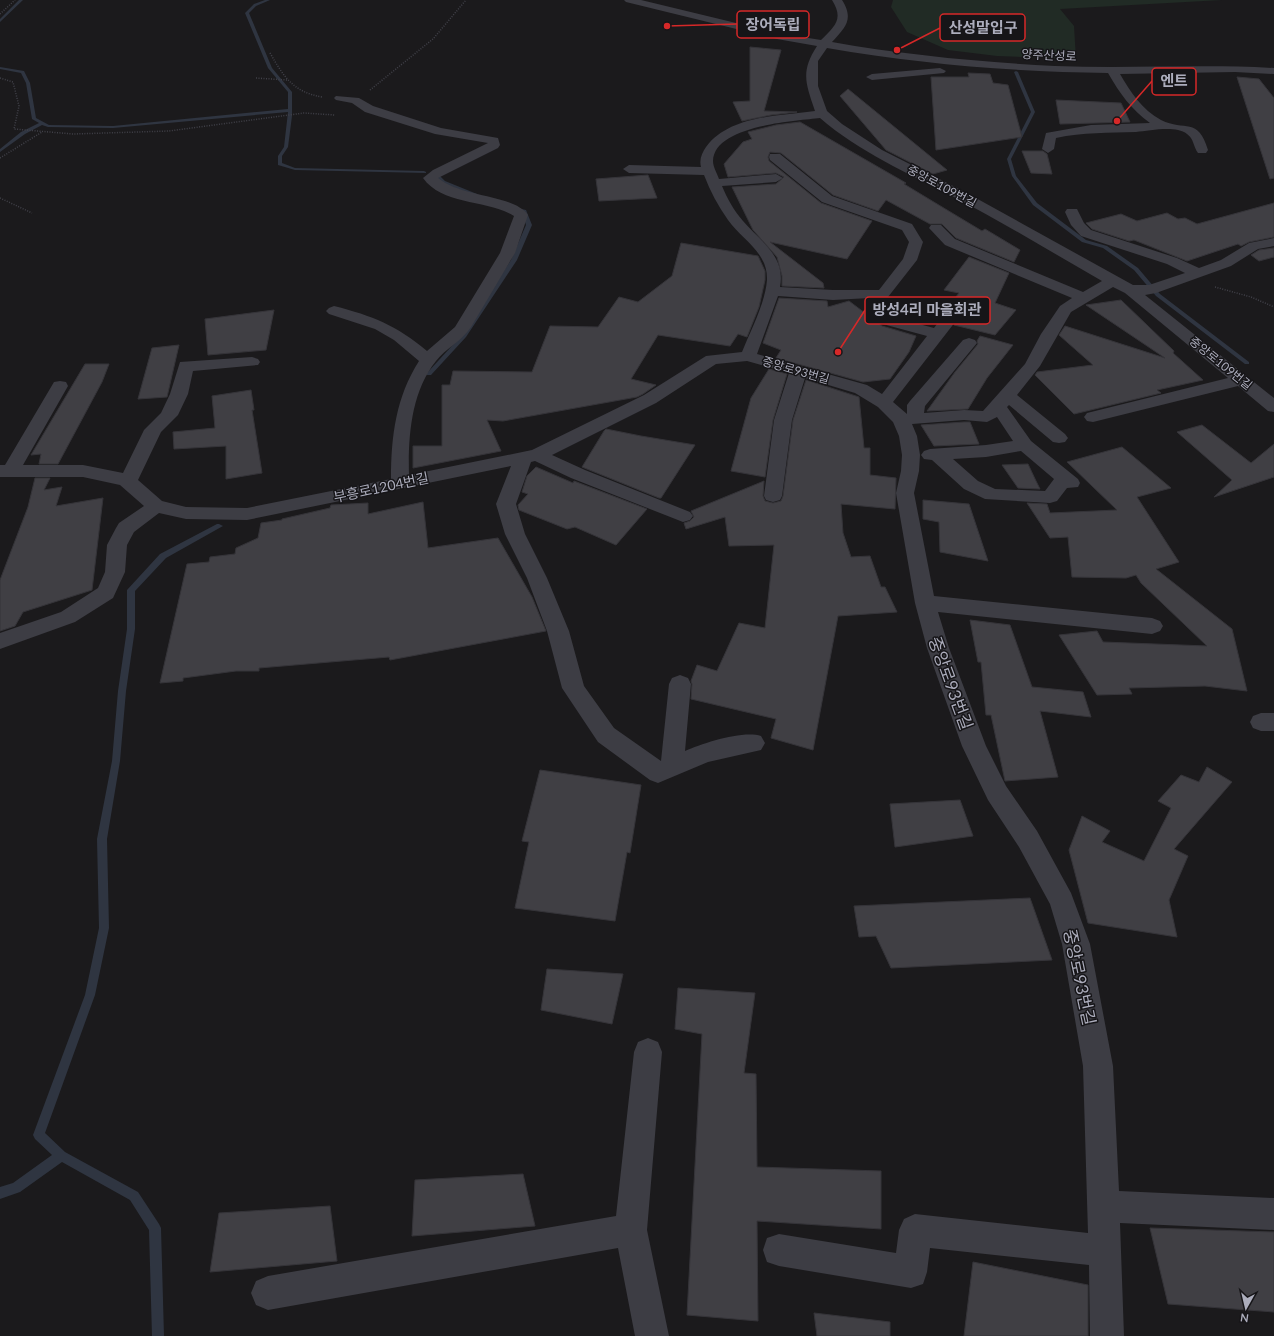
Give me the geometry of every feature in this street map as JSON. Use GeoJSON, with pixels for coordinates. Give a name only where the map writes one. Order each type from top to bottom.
{"type":"FeatureCollection","features":[{"type":"Feature","properties":{"kind":"street","name":"양주산성로"},"geometry":{"type":"LineString","coordinates":[[629,0],[739,27],[824,44],[888,55],[951,62],[1055,69],[1274,71]]}},
{"type":"Feature","properties":{"kind":"street"},"geometry":{"type":"LineString","coordinates":[[815,59],[824,44],[838,28],[844,16],[843,10],[836,0]]}},
{"type":"Feature","properties":{"kind":"street"},"geometry":{"type":"LineString","coordinates":[[739,27],[793,42],[810,51],[815,59]]}},
{"type":"Feature","properties":{"kind":"street"},"geometry":{"type":"LineString","coordinates":[[815,59],[834,53],[899,60],[935,60]]}},
{"type":"Feature","properties":{"kind":"street","name":"중앙로109번길"},"geometry":{"type":"LineString","coordinates":[[815,59],[812,86],[817,104],[823,114],[838,127],[878,153],[960,195],[1130,290],[1274,407]]}},
{"type":"Feature","properties":{"kind":"street"},"geometry":{"type":"LineString","coordinates":[[872,77],[939,72],[951,62]]}},
{"type":"Feature","properties":{"kind":"street"},"geometry":{"type":"LineString","coordinates":[[1251,70],[1261,66],[1274,64]]}},
{"type":"Feature","properties":{"kind":"street"},"geometry":{"type":"LineString","coordinates":[[1112,70],[1126,94],[1139,109],[1163,124],[1190,130],[1198,137],[1202,150]]}},
{"type":"Feature","properties":{"kind":"street"},"geometry":{"type":"LineString","coordinates":[[348,99],[369,109],[439,132],[494,141],[494,145],[483,152],[438,172],[430,178],[442,188],[458,196],[512,208],[520,215],[518,229],[484,294],[457,334],[428,360],[416,381],[403,422],[399,452],[400,483]]}},
{"type":"Feature","properties":{"kind":"street"},"geometry":{"type":"LineString","coordinates":[[711,177],[706,166],[707,156],[715,145],[732,131],[750,124],[823,114]]}},
{"type":"Feature","properties":{"kind":"street"},"geometry":{"type":"LineString","coordinates":[[1048,149],[1050,136],[1061,133],[1097,128],[1146,129],[1163,124]]}},
{"type":"Feature","properties":{"kind":"street"},"geometry":{"type":"LineString","coordinates":[[772,291],[833,295],[883,294],[910,260],[916,242],[907,227],[827,199],[775,157]]}},
{"type":"Feature","properties":{"kind":"street"},"geometry":{"type":"LineString","coordinates":[[629,169],[711,177],[776,178]]}},
{"type":"Feature","properties":{"kind":"street","name":"중앙로93번길"},"geometry":{"type":"LineString","coordinates":[[711,177],[733,218],[764,249],[771,259],[775,274],[772,291],[748,356],[861,390],[908,419],[908,436],[911,455],[906,493],[925,603],[938,648],[974,746],[997,794],[1028,839],[1062,901],[1076,944],[1098,1066],[1106,1251],[1107,1336]]}},
{"type":"Feature","properties":{"kind":"street"},"geometry":{"type":"LineString","coordinates":[[1072,212],[1078,225],[1086,233],[1172,261],[1195,275]]}},
{"type":"Feature","properties":{"kind":"street"},"geometry":{"type":"LineString","coordinates":[[936,228],[950,242],[1085,298]]}},
{"type":"Feature","properties":{"kind":"street"},"geometry":{"type":"LineString","coordinates":[[1130,290],[1156,288],[1195,275],[1226,263],[1254,246],[1274,242]]}},
{"type":"Feature","properties":{"kind":"street"},"geometry":{"type":"LineString","coordinates":[[908,419],[964,415],[987,418],[1032,366],[1049,334],[1066,309],[1114,280]]}},
{"type":"Feature","properties":{"kind":"street"},"geometry":{"type":"LineString","coordinates":[[334,311],[381,326],[400,337],[428,360]]}},
{"type":"Feature","properties":{"kind":"street"},"geometry":{"type":"LineString","coordinates":[[884,403],[942,328],[885,320]]}},
{"type":"Feature","properties":{"kind":"street"},"geometry":{"type":"LineString","coordinates":[[908,419],[916,405],[969,343]]}},
{"type":"Feature","properties":{"kind":"street","name":"부흥로1204번길"},"geometry":{"type":"LineString","coordinates":[[5,472],[83,471],[128,482],[156,506],[186,513],[247,514],[530,456],[650,399],[712,359],[748,356]]}},
{"type":"Feature","properties":{"kind":"street"},"geometry":{"type":"LineString","coordinates":[[128,482],[153,430],[169,415],[179,394],[186,366],[252,362]]}},
{"type":"Feature","properties":{"kind":"street"},"geometry":{"type":"LineString","coordinates":[[773,496],[783,420],[798,372]]}},
{"type":"Feature","properties":{"kind":"street"},"geometry":{"type":"LineString","coordinates":[[1093,417],[1241,380]]}},
{"type":"Feature","properties":{"kind":"street"},"geometry":{"type":"LineString","coordinates":[[5,472],[60,386]]}},
{"type":"Feature","properties":{"kind":"street"},"geometry":{"type":"LineString","coordinates":[[1002,401],[1059,438]]}},
{"type":"Feature","properties":{"kind":"street"},"geometry":{"type":"LineString","coordinates":[[938,456],[971,485],[992,495],[1050,496],[1068,480],[1025,445],[1002,401]]}},
{"type":"Feature","properties":{"kind":"street"},"geometry":{"type":"LineString","coordinates":[[911,455],[938,456],[1025,445]]}},
{"type":"Feature","properties":{"kind":"street"},"geometry":{"type":"LineString","coordinates":[[665,770],[606,735],[574,688],[558,631],[537,578],[515,534],[506,504],[530,456],[683,516]]}},
{"type":"Feature","properties":{"kind":"street"},"geometry":{"type":"LineString","coordinates":[[0,641],[68,617],[106,593],[115,572],[117,546],[126,528],[156,506]]}},
{"type":"Feature","properties":{"kind":"street"},"geometry":{"type":"LineString","coordinates":[[925,603],[1152,626]]}},
{"type":"Feature","properties":{"kind":"street"},"geometry":{"type":"LineString","coordinates":[[665,770],[680,684]]}},
{"type":"Feature","properties":{"kind":"street"},"geometry":{"type":"LineString","coordinates":[[665,770],[704,753],[752,744]]}},
{"type":"Feature","properties":{"kind":"street"},"geometry":{"type":"LineString","coordinates":[[648,1052],[631,1230],[652,1336]]}},
{"type":"Feature","properties":{"kind":"street"},"geometry":{"type":"LineString","coordinates":[[1104,1206],[1274,1214]]}},
{"type":"Feature","properties":{"kind":"street"},"geometry":{"type":"LineString","coordinates":[[268,1293],[631,1230]]}},
{"type":"Feature","properties":{"kind":"street"},"geometry":{"type":"LineString","coordinates":[[779,1250],[911,1272],[915,1230],[1106,1251]]}},
{"type":"Feature","properties":{"kind":"path"},"geometry":{"type":"LineString","coordinates":[[0,14],[15,0]]}},
{"type":"Feature","properties":{"kind":"path"},"geometry":{"type":"LineString","coordinates":[[270,53],[286,80],[301,91],[318,96],[348,99],[381,81],[433,39],[466,0]]}},
{"type":"Feature","properties":{"kind":"path"},"geometry":{"type":"LineString","coordinates":[[0,78],[13,82],[19,106],[14,129],[22,130],[73,134],[169,131],[298,114]]}},
{"type":"Feature","properties":{"kind":"path"},"geometry":{"type":"LineString","coordinates":[[256,78],[286,80]]}},
{"type":"Feature","properties":{"kind":"path"},"geometry":{"type":"LineString","coordinates":[[0,158],[42,132]]}},
{"type":"Feature","properties":{"kind":"path"},"geometry":{"type":"LineString","coordinates":[[0,198],[32,213]]}},
{"type":"Feature","properties":{"kind":"path"},"geometry":{"type":"LineString","coordinates":[[1195,275],[1205,284],[1251,297],[1274,307]]}},
{"type":"Feature","properties":{"kind":"shaded area"},"geometry":{"type":"Polygon","coordinates":[[[893,0],[1222,0],[1060,9],[1074,26],[1076,59],[997,56],[948,50],[907,32],[891,7],[893,0]]]}},
{"type":"Feature","properties":{"kind":"building"},"geometry":{"type":"Polygon","coordinates":[[[750,47],[781,50],[764,111],[797,112],[771,115],[742,121],[733,102],[750,101],[750,47]]]}},
{"type":"Feature","properties":{"kind":"building"},"geometry":{"type":"Polygon","coordinates":[[[968,73],[990,74],[993,83],[1008,85],[1022,137],[936,150],[931,77],[969,77],[968,73]]]}},
{"type":"Feature","properties":{"kind":"building"},"geometry":{"type":"Polygon","coordinates":[[[1237,77],[1259,79],[1274,98],[1274,178],[1270,179],[1237,77]]]}},
{"type":"Feature","properties":{"kind":"building"},"geometry":{"type":"Polygon","coordinates":[[[848,89],[947,170],[933,174],[886,150],[840,96],[848,89]]]}},
{"type":"Feature","properties":{"kind":"building"},"geometry":{"type":"Polygon","coordinates":[[[1056,100],[1121,103],[1130,122],[1060,124],[1056,100]]]}},
{"type":"Feature","properties":{"kind":"building"},"geometry":{"type":"Polygon","coordinates":[[[800,122],[906,183],[904,184],[982,231],[985,229],[1020,250],[1014,262],[956,238],[942,224],[930,224],[886,200],[878,211],[833,195],[781,153],[770,152],[768,157],[769,161],[821,203],[872,221],[847,259],[770,242],[823,283],[824,288],[782,286],[782,276],[777,257],[753,230],[732,187],[776,184],[784,177],[776,173],[728,177],[724,164],[743,142],[752,139],[748,132],[776,125],[800,122]]]}},
{"type":"Feature","properties":{"kind":"building"},"geometry":{"type":"Polygon","coordinates":[[[1022,151],[1043,151],[1047,154],[1052,174],[1031,173],[1022,151]]]}},
{"type":"Feature","properties":{"kind":"building"},"geometry":{"type":"Polygon","coordinates":[[[648,175],[657,198],[599,201],[596,179],[648,175]]]}},
{"type":"Feature","properties":{"kind":"building"},"geometry":{"type":"Polygon","coordinates":[[[1274,203],[1274,237],[1249,242],[1241,246],[1238,244],[1187,261],[1134,240],[1129,241],[1092,229],[1086,223],[1121,214],[1137,221],[1167,213],[1178,219],[1185,218],[1197,224],[1274,203]]]}},
{"type":"Feature","properties":{"kind":"building"},"geometry":{"type":"Polygon","coordinates":[[[681,243],[758,256],[765,271],[765,280],[759,307],[747,337],[738,334],[730,346],[658,335],[631,379],[656,385],[643,394],[637,397],[503,421],[487,420],[501,451],[413,468],[413,446],[442,446],[442,385],[450,385],[453,371],[532,372],[550,326],[598,327],[619,297],[638,302],[672,276],[681,243]]]}},
{"type":"Feature","properties":{"kind":"building"},"geometry":{"type":"Polygon","coordinates":[[[1274,248],[1274,257],[1259,261],[1251,255],[1259,250],[1274,248]]]}},
{"type":"Feature","properties":{"kind":"building"},"geometry":{"type":"Polygon","coordinates":[[[969,257],[1009,273],[995,303],[1016,310],[995,335],[954,325],[955,322],[952,318],[940,318],[937,321],[959,293],[944,290],[969,257]]]}},
{"type":"Feature","properties":{"kind":"building"},"geometry":{"type":"Polygon","coordinates":[[[779,298],[827,301],[828,307],[849,301],[882,326],[916,336],[909,352],[890,379],[863,382],[776,358],[781,350],[763,343],[779,298]]]}},
{"type":"Feature","properties":{"kind":"building"},"geometry":{"type":"Polygon","coordinates":[[[1121,300],[1174,351],[1173,353],[1203,380],[1157,390],[1161,393],[1074,414],[1035,375],[1037,372],[1093,365],[1059,335],[1065,326],[1165,358],[1086,305],[1121,300]]]}},
{"type":"Feature","properties":{"kind":"building"},"geometry":{"type":"Polygon","coordinates":[[[274,310],[266,350],[208,355],[205,319],[274,310]]]}},
{"type":"Feature","properties":{"kind":"building"},"geometry":{"type":"Polygon","coordinates":[[[980,336],[1013,345],[987,378],[968,409],[927,411],[955,372],[978,344],[977,341],[980,336]]]}},
{"type":"Feature","properties":{"kind":"building"},"geometry":{"type":"Polygon","coordinates":[[[179,345],[167,397],[138,399],[152,348],[179,345]]]}},
{"type":"Feature","properties":{"kind":"building"},"geometry":{"type":"Polygon","coordinates":[[[85,364],[109,364],[102,382],[58,464],[39,464],[41,454],[31,455],[85,364]]]}},
{"type":"Feature","properties":{"kind":"building"},"geometry":{"type":"Polygon","coordinates":[[[769,369],[787,374],[773,420],[765,477],[731,471],[751,398],[769,369]]]}},
{"type":"Feature","properties":{"kind":"building"},"geometry":{"type":"Polygon","coordinates":[[[806,380],[859,397],[864,448],[870,448],[870,475],[896,478],[895,509],[841,504],[843,533],[851,557],[870,556],[881,587],[885,587],[897,612],[838,616],[813,750],[771,738],[776,719],[691,699],[691,681],[697,665],[717,671],[739,623],[765,628],[774,545],[729,546],[725,517],[686,529],[684,523],[690,521],[694,517],[691,511],[764,481],[763,496],[765,501],[773,503],[781,501],[783,496],[793,420],[806,380]]]}},
{"type":"Feature","properties":{"kind":"building"},"geometry":{"type":"Polygon","coordinates":[[[251,390],[254,410],[252,410],[262,473],[226,479],[226,446],[174,449],[173,432],[215,428],[212,396],[251,390]]]}},
{"type":"Feature","properties":{"kind":"building"},"geometry":{"type":"Polygon","coordinates":[[[970,422],[979,444],[934,446],[921,425],[970,422]]]}},
{"type":"Feature","properties":{"kind":"building"},"geometry":{"type":"Polygon","coordinates":[[[1202,425],[1251,463],[1274,444],[1274,477],[1214,497],[1232,480],[1177,432],[1202,425]]]}},
{"type":"Feature","properties":{"kind":"building"},"geometry":{"type":"Polygon","coordinates":[[[606,429],[695,445],[661,498],[659,498],[582,467],[606,429]]]}},
{"type":"Feature","properties":{"kind":"building"},"geometry":{"type":"Polygon","coordinates":[[[1122,447],[1171,488],[1137,497],[1179,562],[1156,569],[1232,629],[1247,691],[1205,686],[1129,688],[1132,694],[1097,695],[1059,635],[1097,631],[1103,642],[1207,646],[1141,583],[1136,575],[1126,578],[1072,577],[1068,537],[1050,538],[1027,503],[1047,504],[1050,513],[1117,510],[1067,462],[1122,447]]]}},
{"type":"Feature","properties":{"kind":"building"},"geometry":{"type":"Polygon","coordinates":[[[1028,464],[1040,489],[1018,488],[1002,465],[1028,464]]]}},
{"type":"Feature","properties":{"kind":"building"},"geometry":{"type":"Polygon","coordinates":[[[536,467],[573,483],[574,481],[647,509],[616,545],[575,527],[567,529],[519,510],[518,505],[528,494],[522,492],[527,476],[536,467]]]}},
{"type":"Feature","properties":{"kind":"building"},"geometry":{"type":"Polygon","coordinates":[[[35,478],[50,478],[44,490],[62,487],[56,506],[103,498],[92,590],[23,612],[15,626],[0,631],[0,580],[28,507],[35,478]]]}},
{"type":"Feature","properties":{"kind":"building"},"geometry":{"type":"Polygon","coordinates":[[[923,500],[969,504],[988,561],[940,552],[939,522],[923,519],[923,500]]]}},
{"type":"Feature","properties":{"kind":"building"},"geometry":{"type":"Polygon","coordinates":[[[423,502],[428,548],[498,538],[532,597],[546,631],[390,660],[389,657],[259,668],[259,671],[236,671],[183,678],[183,681],[160,683],[187,564],[209,562],[210,557],[235,554],[236,548],[258,538],[261,523],[282,520],[330,508],[331,505],[368,503],[368,514],[423,502]]]}},
{"type":"Feature","properties":{"kind":"building"},"geometry":{"type":"Polygon","coordinates":[[[970,620],[1010,625],[1032,687],[1083,692],[1091,717],[1040,711],[1058,777],[1005,781],[991,715],[986,715],[981,662],[978,662],[970,620]]]}},
{"type":"Feature","properties":{"kind":"building"},"geometry":{"type":"Polygon","coordinates":[[[1207,767],[1232,782],[1174,849],[1188,856],[1169,900],[1177,937],[1088,923],[1069,850],[1082,816],[1110,831],[1102,842],[1144,861],[1171,808],[1158,801],[1181,775],[1199,782],[1207,767]]]}},
{"type":"Feature","properties":{"kind":"building"},"geometry":{"type":"Polygon","coordinates":[[[540,770],[641,785],[630,853],[627,852],[615,921],[515,908],[529,842],[522,841],[540,770]]]}},
{"type":"Feature","properties":{"kind":"building"},"geometry":{"type":"Polygon","coordinates":[[[960,800],[973,836],[895,847],[890,804],[960,800]]]}},
{"type":"Feature","properties":{"kind":"building"},"geometry":{"type":"Polygon","coordinates":[[[1030,898],[1052,960],[891,968],[876,936],[859,937],[854,906],[1030,898]]]}},
{"type":"Feature","properties":{"kind":"building"},"geometry":{"type":"Polygon","coordinates":[[[547,969],[623,974],[612,1024],[541,1010],[547,969]]]}},
{"type":"Feature","properties":{"kind":"building"},"geometry":{"type":"Polygon","coordinates":[[[678,988],[755,993],[744,1073],[756,1074],[757,1167],[881,1171],[881,1229],[757,1221],[758,1321],[687,1315],[702,1034],[675,1029],[678,988]]]}},
{"type":"Feature","properties":{"kind":"building"},"geometry":{"type":"Polygon","coordinates":[[[523,1174],[535,1226],[412,1236],[415,1180],[523,1174]]]}},
{"type":"Feature","properties":{"kind":"building"},"geometry":{"type":"Polygon","coordinates":[[[330,1206],[337,1261],[210,1272],[219,1213],[330,1206]]]}},
{"type":"Feature","properties":{"kind":"building"},"geometry":{"type":"Polygon","coordinates":[[[1150,1228],[1274,1232],[1274,1312],[1168,1304],[1150,1228]]]}},
{"type":"Feature","properties":{"kind":"building"},"geometry":{"type":"Polygon","coordinates":[[[973,1262],[1088,1285],[1088,1336],[964,1336],[973,1262]]]}},
{"type":"Feature","properties":{"kind":"building"},"geometry":{"type":"Polygon","coordinates":[[[814,1313],[890,1322],[890,1336],[817,1336],[814,1313]]]}},
{"type":"Feature","properties":{"kind":"waterway"},"geometry":{"type":"LineString","coordinates":[[0,21],[21,0]]}},
{"type":"Feature","properties":{"kind":"waterway"},"geometry":{"type":"LineString","coordinates":[[268,0],[255,5],[247,13],[270,68],[290,92],[290,110]]}},
{"type":"Feature","properties":{"kind":"waterway"},"geometry":{"type":"LineString","coordinates":[[0,68],[23,72],[28,83],[34,119],[42,123]]}},
{"type":"Feature","properties":{"kind":"waterway"},"geometry":{"type":"LineString","coordinates":[[1016,72],[1033,112],[1009,159],[1014,176],[1035,204],[1084,241],[1105,247],[1136,269],[1158,295],[1247,363]]}},
{"type":"Feature","properties":{"kind":"waterway"},"geometry":{"type":"LineString","coordinates":[[42,123],[48,126],[113,127],[290,110]]}},
{"type":"Feature","properties":{"kind":"waterway"},"geometry":{"type":"LineString","coordinates":[[290,110],[286,147],[280,156],[280,164],[295,169],[424,172]]}},
{"type":"Feature","properties":{"kind":"waterway"},"geometry":{"type":"LineString","coordinates":[[0,151],[23,133],[42,123]]}},
{"type":"Feature","properties":{"kind":"waterway"},"geometry":{"type":"LineString","coordinates":[[438,177],[443,182],[475,194]]}},
{"type":"Feature","properties":{"kind":"waterway"},"geometry":{"type":"LineString","coordinates":[[429,374],[463,337],[514,260],[529,225],[524,211],[514,208]]}},
{"type":"Feature","properties":{"kind":"waterway"},"geometry":{"type":"LineString","coordinates":[[61,1156],[39,1135],[90,995],[104,928],[102,839],[116,761],[122,691],[131,629],[131,590],[163,556],[219,526]]}},
{"type":"Feature","properties":{"kind":"waterway"},"geometry":{"type":"LineString","coordinates":[[0,1193],[16,1188],[61,1156]]}},
{"type":"Feature","properties":{"kind":"waterway"},"geometry":{"type":"LineString","coordinates":[[61,1156],[134,1196],[155,1228],[158,1336]]}},
{"type":"Feature","properties":{"kind":"place","name":"장어독립"},"geometry":{"type":"Point","coordinates":[667,26]}},
{"type":"Feature","properties":{"kind":"place","name":"산성말입구"},"geometry":{"type":"Point","coordinates":[897,50]}},
{"type":"Feature","properties":{"kind":"place","name":"엔트"},"geometry":{"type":"Point","coordinates":[1117,121]}},
{"type":"Feature","properties":{"kind":"place","name":"방성4리 마을회관"},"geometry":{"type":"Point","coordinates":[838,352]}}]}
